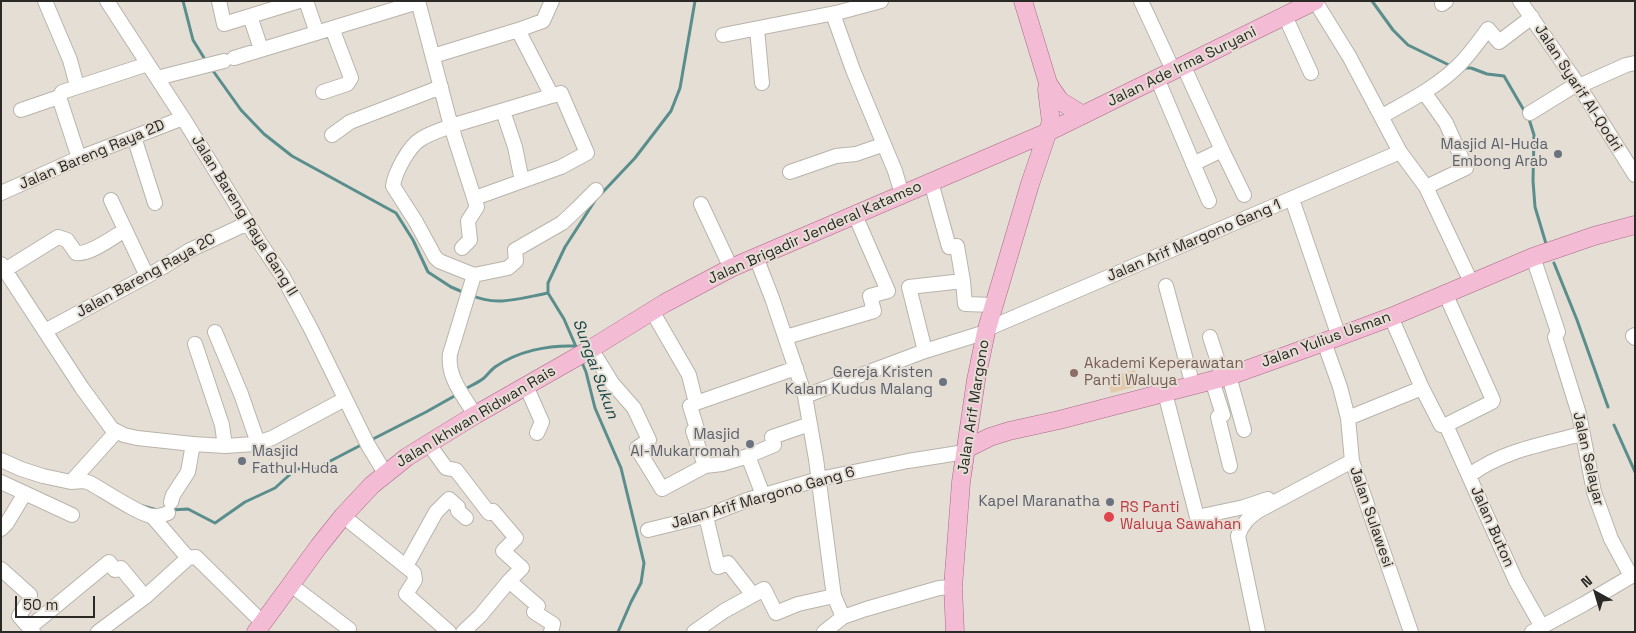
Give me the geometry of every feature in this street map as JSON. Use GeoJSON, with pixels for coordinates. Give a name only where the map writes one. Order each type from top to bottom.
{"type":"FeatureCollection","features":[{"type":"Feature","properties":{"kind":"main road"},"geometry":{"type":"LineString","coordinates":[[1023,1],[1048,83],[1060,101],[1083,115]]}},
{"type":"Feature","properties":{"kind":"main road","name":"Jalan Ade Irma Suryani"},"geometry":{"type":"LineString","coordinates":[[1048,132],[1311,2]]}},
{"type":"Feature","properties":{"kind":"main road","name":"Jalan Arif Margono"},"geometry":{"type":"LineString","coordinates":[[955,632],[953,586],[961,482],[976,380],[986,331],[1030,184],[1051,122],[1050,101],[1047,90],[1048,83]]}},
{"type":"Feature","properties":{"kind":"main road","name":"Jalan Brigadir Jenderal Katamso"},"geometry":{"type":"LineString","coordinates":[[590,349],[652,311],[731,268],[1048,132]]}},
{"type":"Feature","properties":{"kind":"main road","name":"Jalan Yulius Usman"},"geometry":{"type":"LineString","coordinates":[[966,450],[990,437],[1221,378],[1332,339],[1533,257],[1594,236],[1635,225]]}},
{"type":"Feature","properties":{"kind":"main road","name":"Jalan Ikhwan Ridwan Rais"},"geometry":{"type":"LineString","coordinates":[[259,627],[343,516],[385,472],[475,415],[590,349]]}},
{"type":"Feature","properties":{"kind":"main road","name":"Jalan Yulius Usman"},"geometry":{"type":"LineString","coordinates":[[970,417],[990,429],[1009,432]]}},
{"type":"Feature","properties":{"kind":"street"},"geometry":{"type":"LineString","coordinates":[[45,1],[70,60],[77,86]]}},
{"type":"Feature","properties":{"kind":"street","name":"Jalan Bareng Raya Gang II"},"geometry":{"type":"LineString","coordinates":[[107,1],[283,277],[367,442],[385,472]]}},
{"type":"Feature","properties":{"kind":"street"},"geometry":{"type":"LineString","coordinates":[[219,1],[224,24],[299,1]]}},
{"type":"Feature","properties":{"kind":"street"},"geometry":{"type":"LineString","coordinates":[[306,1],[317,33]]}},
{"type":"Feature","properties":{"kind":"street"},"geometry":{"type":"LineString","coordinates":[[433,56],[542,21],[552,1]]}},
{"type":"Feature","properties":{"kind":"street"},"geometry":{"type":"LineString","coordinates":[[723,36],[836,13],[881,1]]}},
{"type":"Feature","properties":{"kind":"street"},"geometry":{"type":"LineString","coordinates":[[1141,1],[1171,71],[1222,150],[1244,195]]}},
{"type":"Feature","properties":{"kind":"street","name":"Jalan Syarif Al-Qodri"},"geometry":{"type":"LineString","coordinates":[[1520,1],[1578,85],[1635,175]]}},
{"type":"Feature","properties":{"kind":"street"},"geometry":{"type":"LineString","coordinates":[[157,78],[219,62],[418,2],[451,126],[477,207],[468,221],[470,240],[462,248]]}},
{"type":"Feature","properties":{"kind":"street"},"geometry":{"type":"LineString","coordinates":[[1311,2],[1349,56],[1400,152],[1426,187],[1471,282]]}},
{"type":"Feature","properties":{"kind":"street"},"geometry":{"type":"LineString","coordinates":[[836,13],[853,70],[902,194]]}},
{"type":"Feature","properties":{"kind":"street"},"geometry":{"type":"LineString","coordinates":[[250,16],[261,49]]}},
{"type":"Feature","properties":{"kind":"street"},"geometry":{"type":"LineString","coordinates":[[1285,16],[1311,73]]}},
{"type":"Feature","properties":{"kind":"street"},"geometry":{"type":"LineString","coordinates":[[1382,116],[1424,92],[1456,68],[1488,29],[1498,42],[1532,17]]}},
{"type":"Feature","properties":{"kind":"street"},"geometry":{"type":"LineString","coordinates":[[323,92],[347,84],[351,78],[332,28]]}},
{"type":"Feature","properties":{"kind":"street"},"geometry":{"type":"LineString","coordinates":[[757,29],[762,83]]}},
{"type":"Feature","properties":{"kind":"street"},"geometry":{"type":"LineString","coordinates":[[518,30],[552,96]]}},
{"type":"Feature","properties":{"kind":"street"},"geometry":{"type":"LineString","coordinates":[[1530,113],[1578,85],[1635,63]]}},
{"type":"Feature","properties":{"kind":"street"},"geometry":{"type":"LineString","coordinates":[[21,110],[59,97],[62,92],[77,86],[148,64]]}},
{"type":"Feature","properties":{"kind":"street"},"geometry":{"type":"LineString","coordinates":[[1171,71],[1193,164],[1209,202]]}},
{"type":"Feature","properties":{"kind":"street"},"geometry":{"type":"LineString","coordinates":[[332,135],[357,119],[441,86]]}},
{"type":"Feature","properties":{"kind":"street"},"geometry":{"type":"LineString","coordinates":[[1424,92],[1446,123],[1466,168],[1426,187]]}},
{"type":"Feature","properties":{"kind":"street"},"geometry":{"type":"LineString","coordinates":[[472,281],[436,259],[416,222],[393,186],[396,174],[415,144],[421,139],[451,126],[561,93],[587,153],[561,167],[475,198]]}},
{"type":"Feature","properties":{"kind":"street"},"geometry":{"type":"LineString","coordinates":[[59,97],[79,158]]}},
{"type":"Feature","properties":{"kind":"street"},"geometry":{"type":"LineString","coordinates":[[503,111],[515,147],[522,181]]}},
{"type":"Feature","properties":{"kind":"street","name":"Jalan Bareng Raya 2D"},"geometry":{"type":"LineString","coordinates":[[1,193],[79,158],[183,118]]}},
{"type":"Feature","properties":{"kind":"street"},"geometry":{"type":"LineString","coordinates":[[134,138],[154,203]]}},
{"type":"Feature","properties":{"kind":"street"},"geometry":{"type":"LineString","coordinates":[[790,172],[836,156],[856,154],[882,145]]}},
{"type":"Feature","properties":{"kind":"street"},"geometry":{"type":"LineString","coordinates":[[1193,164],[1222,150]]}},
{"type":"Feature","properties":{"kind":"street","name":"Jalan Arif Margono Gang 1"},"geometry":{"type":"LineString","coordinates":[[805,396],[925,351],[986,331],[1400,152]]}},
{"type":"Feature","properties":{"kind":"street"},"geometry":{"type":"LineString","coordinates":[[931,182],[949,247],[957,246],[965,304],[994,304]]}},
{"type":"Feature","properties":{"kind":"street"},"geometry":{"type":"LineString","coordinates":[[472,281],[512,266],[516,260],[515,250],[562,223],[596,190]]}},
{"type":"Feature","properties":{"kind":"street","name":"Jalan Sulawesi"},"geometry":{"type":"LineString","coordinates":[[1292,199],[1332,339],[1340,387],[1348,418],[1352,462],[1411,632]]}},
{"type":"Feature","properties":{"kind":"street"},"geometry":{"type":"LineString","coordinates":[[111,200],[147,276]]}},
{"type":"Feature","properties":{"kind":"street"},"geometry":{"type":"LineString","coordinates":[[701,204],[731,268]]}},
{"type":"Feature","properties":{"kind":"street"},"geometry":{"type":"LineString","coordinates":[[786,337],[874,311],[870,296],[888,291],[855,215]]}},
{"type":"Feature","properties":{"kind":"street","name":"Jalan Bareng Raya 2C"},"geometry":{"type":"LineString","coordinates":[[45,331],[147,276],[190,250],[248,223]]}},
{"type":"Feature","properties":{"kind":"street"},"geometry":{"type":"LineString","coordinates":[[125,230],[92,250],[80,254],[76,253],[67,240],[58,238],[3,267],[82,388],[116,432],[137,438],[193,444],[225,446],[258,443],[272,438],[345,399]]}},
{"type":"Feature","properties":{"kind":"street"},"geometry":{"type":"LineString","coordinates":[[756,257],[786,337],[805,396],[819,480],[834,596],[843,618]]}},
{"type":"Feature","properties":{"kind":"street","name":"Jalan Selayar"},"geometry":{"type":"LineString","coordinates":[[1533,257],[1558,332],[1555,337],[1579,414],[1594,492],[1611,539],[1633,575]]}},
{"type":"Feature","properties":{"kind":"street"},"geometry":{"type":"LineString","coordinates":[[472,281],[450,354],[449,364],[450,371],[460,392],[475,415]]}},
{"type":"Feature","properties":{"kind":"street"},"geometry":{"type":"LineString","coordinates":[[925,351],[909,287],[963,281]]}},
{"type":"Feature","properties":{"kind":"street"},"geometry":{"type":"LineString","coordinates":[[1166,286],[1193,386]]}},
{"type":"Feature","properties":{"kind":"street"},"geometry":{"type":"LineString","coordinates":[[1445,293],[1493,400],[1446,425]]}},
{"type":"Feature","properties":{"kind":"street"},"geometry":{"type":"LineString","coordinates":[[652,311],[689,375],[696,403]]}},
{"type":"Feature","properties":{"kind":"street"},"geometry":{"type":"LineString","coordinates":[[1348,418],[1422,388],[1391,316]]}},
{"type":"Feature","properties":{"kind":"street"},"geometry":{"type":"LineString","coordinates":[[215,332],[241,394],[258,443]]}},
{"type":"Feature","properties":{"kind":"street"},"geometry":{"type":"LineString","coordinates":[[1210,336],[1221,378],[1244,430]]}},
{"type":"Feature","properties":{"kind":"street"},"geometry":{"type":"LineString","coordinates":[[195,344],[222,425],[225,446]]}},
{"type":"Feature","properties":{"kind":"street"},"geometry":{"type":"LineString","coordinates":[[590,349],[612,383],[634,408],[648,440],[637,448],[662,489],[705,466],[722,464],[774,445],[772,437],[810,424]]}},
{"type":"Feature","properties":{"kind":"street"},"geometry":{"type":"LineString","coordinates":[[705,466],[693,431],[697,429],[690,406],[796,368]]}},
{"type":"Feature","properties":{"kind":"street"},"geometry":{"type":"LineString","coordinates":[[1221,378],[1223,415],[1218,417],[1230,466]]}},
{"type":"Feature","properties":{"kind":"street"},"geometry":{"type":"LineString","coordinates":[[527,385],[542,422],[537,433]]}},
{"type":"Feature","properties":{"kind":"street","name":"Jalan Buton"},"geometry":{"type":"LineString","coordinates":[[1422,388],[1441,425],[1446,425],[1470,475],[1537,629]]}},
{"type":"Feature","properties":{"kind":"street"},"geometry":{"type":"LineString","coordinates":[[1165,393],[1197,517],[1245,513],[1295,492],[1352,462]]}},
{"type":"Feature","properties":{"kind":"street"},"geometry":{"type":"LineString","coordinates":[[73,479],[116,432]]}},
{"type":"Feature","properties":{"kind":"street"},"geometry":{"type":"LineString","coordinates":[[1470,475],[1492,461],[1519,450],[1582,434]]}},
{"type":"Feature","properties":{"kind":"street"},"geometry":{"type":"LineString","coordinates":[[152,516],[169,507],[173,495],[188,472],[193,444]]}},
{"type":"Feature","properties":{"kind":"street"},"geometry":{"type":"LineString","coordinates":[[428,444],[446,468],[456,470],[490,513],[493,511],[516,538],[504,551],[522,568],[480,616],[463,632]]}},
{"type":"Feature","properties":{"kind":"street","name":"Jalan Arif Margono Gang 6"},"geometry":{"type":"LineString","coordinates":[[648,530],[706,516],[762,495],[819,480],[966,450]]}},
{"type":"Feature","properties":{"kind":"street"},"geometry":{"type":"LineString","coordinates":[[748,456],[762,495]]}},
{"type":"Feature","properties":{"kind":"street"},"geometry":{"type":"LineString","coordinates":[[1,460],[21,470],[43,476],[90,483],[152,516],[188,558]]}},
{"type":"Feature","properties":{"kind":"street"},"geometry":{"type":"LineString","coordinates":[[1,482],[72,515]]}},
{"type":"Feature","properties":{"kind":"street"},"geometry":{"type":"LineString","coordinates":[[1,529],[7,523],[24,493]]}},
{"type":"Feature","properties":{"kind":"street"},"geometry":{"type":"LineString","coordinates":[[408,569],[436,512],[449,499],[466,518]]}},
{"type":"Feature","properties":{"kind":"street"},"geometry":{"type":"LineString","coordinates":[[1245,513],[1238,536],[1258,632]]}},
{"type":"Feature","properties":{"kind":"street"},"geometry":{"type":"LineString","coordinates":[[343,516],[414,573],[415,580],[406,594],[449,632]]}},
{"type":"Feature","properties":{"kind":"street"},"geometry":{"type":"LineString","coordinates":[[706,516],[718,566],[728,563],[753,595]]}},
{"type":"Feature","properties":{"kind":"street"},"geometry":{"type":"LineString","coordinates":[[98,632],[145,597],[188,558],[196,557],[259,627]]}},
{"type":"Feature","properties":{"kind":"street"},"geometry":{"type":"LineString","coordinates":[[1,569],[30,595],[30,599],[19,616],[31,630],[109,562],[115,570],[121,568],[145,597]]}},
{"type":"Feature","properties":{"kind":"street"},"geometry":{"type":"LineString","coordinates":[[1537,629],[1633,575]]}},
{"type":"Feature","properties":{"kind":"street"},"geometry":{"type":"LineString","coordinates":[[509,581],[538,606],[534,612],[553,624],[551,632]]}},
{"type":"Feature","properties":{"kind":"street"},"geometry":{"type":"LineString","coordinates":[[291,585],[349,629]]}},
{"type":"Feature","properties":{"kind":"street"},"geometry":{"type":"LineString","coordinates":[[826,631],[843,618],[882,604],[939,588],[953,586]]}},
{"type":"Feature","properties":{"kind":"street"},"geometry":{"type":"LineString","coordinates":[[694,632],[764,589],[776,612],[798,604],[834,596]]}},
{"type":"Feature","properties":{"kind":"shaded area"},"geometry":{"type":"Polygon","coordinates":[[[1135,370],[1139,386],[1111,393],[1107,377],[1135,370]]]}},
{"type":"Feature","properties":{"kind":"waterway"},"geometry":{"type":"LineString","coordinates":[[183,1],[193,40],[206,61]]}},
{"type":"Feature","properties":{"kind":"waterway","name":"Sungai Sukun"},"geometry":{"type":"LineString","coordinates":[[601,194],[635,158],[671,111],[680,88],[695,1]]}},
{"type":"Feature","properties":{"kind":"waterway"},"geometry":{"type":"LineString","coordinates":[[1372,1],[1393,30],[1408,45],[1451,66]]}},
{"type":"Feature","properties":{"kind":"waterway"},"geometry":{"type":"LineString","coordinates":[[211,68],[241,110],[264,134],[292,156],[396,213],[413,240],[428,272],[451,287],[465,293]]}},
{"type":"Feature","properties":{"kind":"waterway"},"geometry":{"type":"LineString","coordinates":[[1464,68],[1504,76],[1529,119],[1534,135],[1533,181],[1535,207],[1547,247]]}},
{"type":"Feature","properties":{"kind":"waterway","name":"Sungai Sukun"},"geometry":{"type":"LineString","coordinates":[[577,349],[564,319],[548,293],[548,283],[565,247],[596,199]]}},
{"type":"Feature","properties":{"kind":"waterway"},"geometry":{"type":"LineString","coordinates":[[1554,263],[1577,320],[1608,407]]}},
{"type":"Feature","properties":{"kind":"waterway"},"geometry":{"type":"LineString","coordinates":[[471,295],[480,299],[499,301],[548,293]]}},
{"type":"Feature","properties":{"kind":"waterway"},"geometry":{"type":"LineString","coordinates":[[463,390],[482,380],[504,361],[523,353],[544,348],[575,346]]}},
{"type":"Feature","properties":{"kind":"waterway","name":"Sungai Sukun"},"geometry":{"type":"LineString","coordinates":[[581,360],[595,408],[621,468],[644,563],[641,583],[618,632]]}},
{"type":"Feature","properties":{"kind":"waterway"},"geometry":{"type":"LineString","coordinates":[[371,440],[458,394]]}},
{"type":"Feature","properties":{"kind":"waterway"},"geometry":{"type":"LineString","coordinates":[[1614,425],[1635,472]]}},
{"type":"Feature","properties":{"kind":"waterway"},"geometry":{"type":"LineString","coordinates":[[170,510],[188,509],[215,523],[245,502],[275,488],[296,469],[315,469],[363,444]]}},
{"type":"Feature","properties":{"kind":"waterway"},"geometry":{"type":"LineString","coordinates":[[143,506],[157,510]]}},
{"type":"Feature","properties":{"kind":"place","name":"Masjid Al-Huda Embong Arab"},"geometry":{"type":"Point","coordinates":[1558,154]}},
{"type":"Feature","properties":{"kind":"place","name":"Akademi Keperawatan Panti Waluya"},"geometry":{"type":"Point","coordinates":[1074,373]}},
{"type":"Feature","properties":{"kind":"place","name":"Gereja Kristen Kalam Kudus Malang"},"geometry":{"type":"Point","coordinates":[943,382]}},
{"type":"Feature","properties":{"kind":"place","name":"Masjid Al-Mukarromah"},"geometry":{"type":"Point","coordinates":[750,444]}},
{"type":"Feature","properties":{"kind":"place","name":"Masjid Fathul Huda"},"geometry":{"type":"Point","coordinates":[242,461]}},
{"type":"Feature","properties":{"kind":"place","name":"Kapel Maranatha"},"geometry":{"type":"Point","coordinates":[1110,502]}},
{"type":"Feature","properties":{"kind":"place","name":"RS Panti Waluya Sawahan"},"geometry":{"type":"Point","coordinates":[1109,517]}}]}
